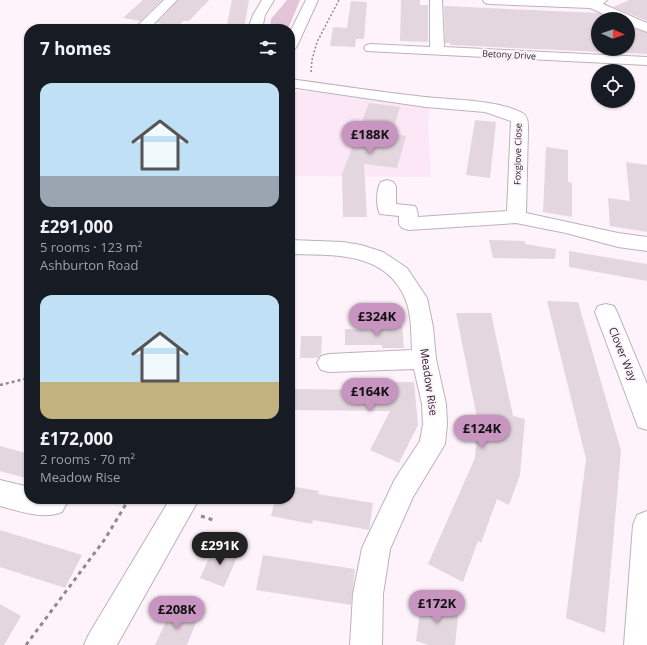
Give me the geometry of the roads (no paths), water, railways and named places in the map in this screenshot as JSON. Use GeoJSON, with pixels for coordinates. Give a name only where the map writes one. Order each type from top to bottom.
{"type":"FeatureCollection","features":[{"type":"Feature","properties":{"kind":"street"},"geometry":{"type":"LineString","coordinates":[[146,24],[171,0]]}},
{"type":"Feature","properties":{"kind":"street"},"geometry":{"type":"LineString","coordinates":[[256,24],[259,15],[268,0]]}},
{"type":"Feature","properties":{"kind":"street"},"geometry":{"type":"LineString","coordinates":[[295,36],[312,0]]}},
{"type":"Feature","properties":{"kind":"street"},"geometry":{"type":"LineString","coordinates":[[436,0],[437,51]]}},
{"type":"Feature","properties":{"kind":"street"},"geometry":{"type":"LineString","coordinates":[[489,0],[596,2],[613,12]]}},
{"type":"Feature","properties":{"kind":"street"},"geometry":{"type":"LineString","coordinates":[[635,23],[647,28]]}},
{"type":"Feature","properties":{"kind":"street","name":"Betony Drive"},"geometry":{"type":"LineString","coordinates":[[371,48],[647,61]]}},
{"type":"Feature","properties":{"kind":"street","name":"Foxglove Close"},"geometry":{"type":"LineString","coordinates":[[298,84],[426,102],[481,107],[506,112],[519,118],[520,128],[516,217]]}},
{"type":"Feature","properties":{"kind":"street"},"geometry":{"type":"LineString","coordinates":[[387,186],[387,210],[408,210],[409,224],[516,217],[566,227],[618,240],[647,244]]}},
{"type":"Feature","properties":{"kind":"street","name":"Meadow Rise"},"geometry":{"type":"LineString","coordinates":[[295,247],[343,249],[361,252],[376,257],[400,273],[416,298],[422,327],[424,359],[434,404],[435,424],[432,444],[404,488],[376,548],[368,594],[366,645]]}},
{"type":"Feature","properties":{"kind":"street","name":"Clover Way"},"geometry":{"type":"LineString","coordinates":[[606,312],[641,384],[647,419]]}},
{"type":"Feature","properties":{"kind":"street"},"geometry":{"type":"LineString","coordinates":[[329,363],[424,359]]}},
{"type":"Feature","properties":{"kind":"street"},"geometry":{"type":"LineString","coordinates":[[0,493],[24,499]]}},
{"type":"Feature","properties":{"kind":"street"},"geometry":{"type":"LineString","coordinates":[[100,645],[182,504]]}},
{"type":"Feature","properties":{"kind":"street"},"geometry":{"type":"LineString","coordinates":[[640,645],[647,525]]}}]}
